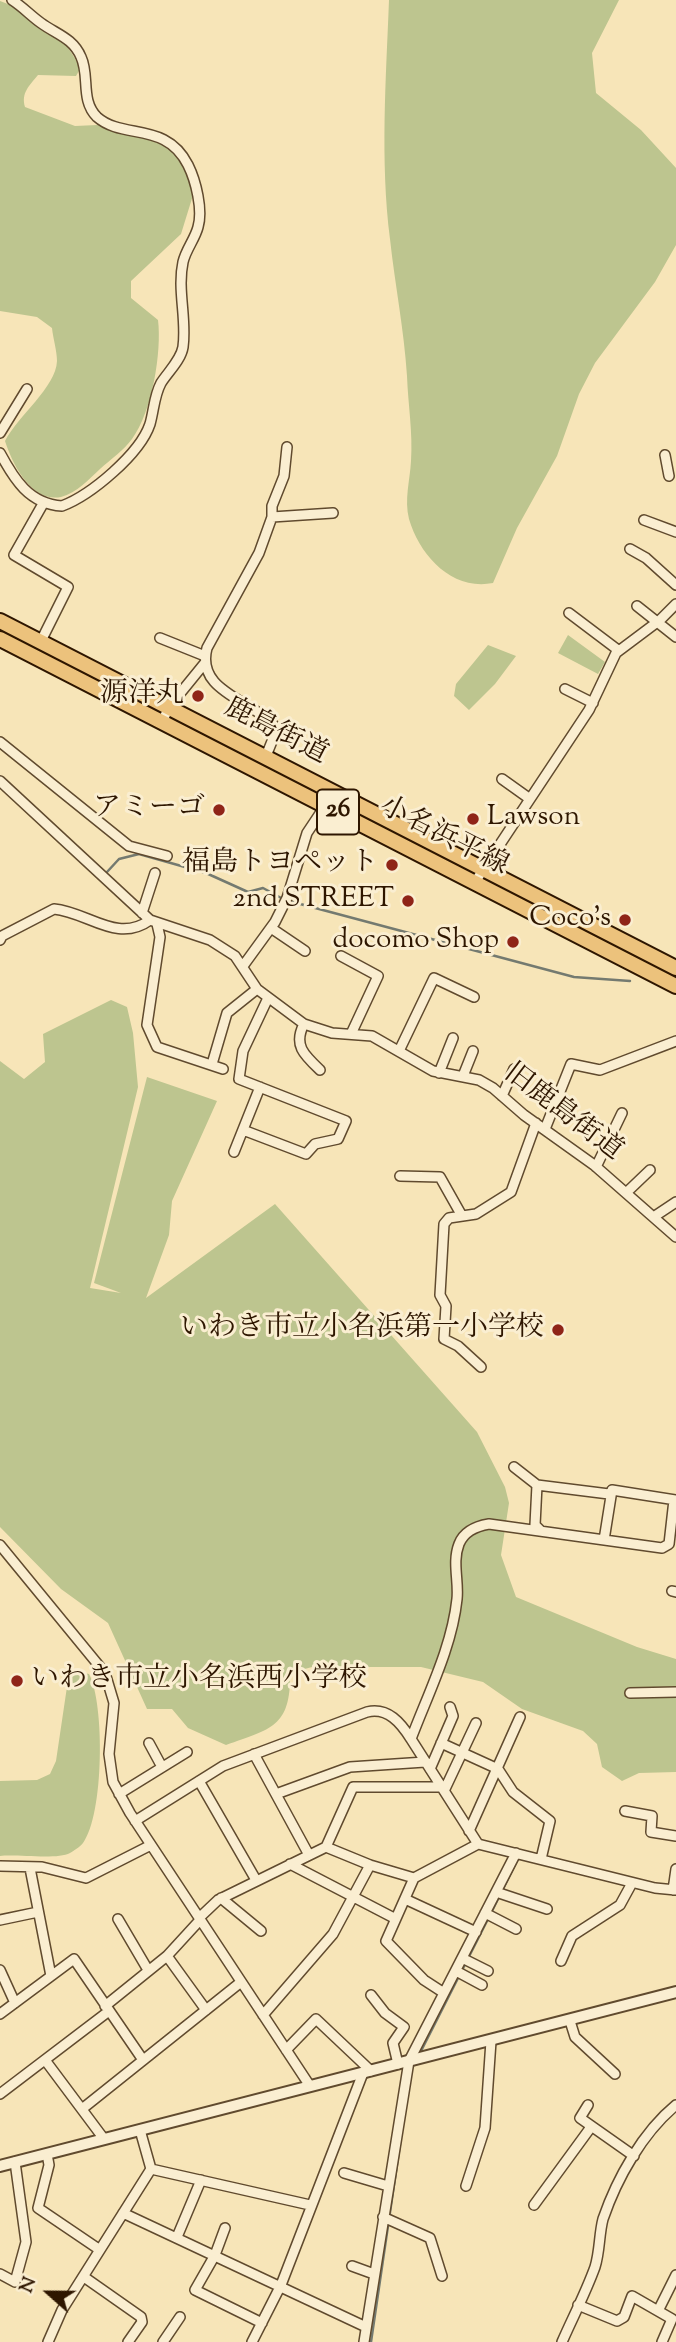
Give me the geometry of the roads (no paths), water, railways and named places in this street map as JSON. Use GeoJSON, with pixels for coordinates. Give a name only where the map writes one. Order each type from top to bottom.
{"type":"FeatureCollection","features":[{"type":"Feature","properties":{"kind":"main road","name":"鹿島街道"},"geometry":{"type":"LineString","coordinates":[[0,621],[676,968]]}},
{"type":"Feature","properties":{"kind":"main road","name":"小名浜平線"},"geometry":{"type":"LineString","coordinates":[[0,639],[676,986]]}},
{"type":"Feature","properties":{"kind":"street"},"geometry":{"type":"LineString","coordinates":[[0,453],[24,490],[44,502],[62,506],[93,489],[126,458],[146,432],[157,391],[183,347],[181,283],[184,261],[199,227],[198,206],[190,171],[179,152],[166,141],[141,130],[106,123],[96,116],[85,92],[84,70],[77,49],[69,40],[41,24],[12,0]]}},
{"type":"Feature","properties":{"kind":"street"},"geometry":{"type":"LineString","coordinates":[[0,433],[27,389]]}},
{"type":"Feature","properties":{"kind":"street"},"geometry":{"type":"LineString","coordinates":[[162,722],[169,707],[204,660],[259,553],[272,517],[272,506],[284,476],[287,447]]}},
{"type":"Feature","properties":{"kind":"street"},"geometry":{"type":"LineString","coordinates":[[666,455],[669,476]]}},
{"type":"Feature","properties":{"kind":"street"},"geometry":{"type":"LineString","coordinates":[[41,641],[68,587],[14,555],[44,502]]}},
{"type":"Feature","properties":{"kind":"street"},"geometry":{"type":"LineString","coordinates":[[272,517],[333,513]]}},
{"type":"Feature","properties":{"kind":"street"},"geometry":{"type":"LineString","coordinates":[[644,520],[676,532]]}},
{"type":"Feature","properties":{"kind":"street"},"geometry":{"type":"LineString","coordinates":[[630,549],[646,558],[676,584]]}},
{"type":"Feature","properties":{"kind":"street"},"geometry":{"type":"LineString","coordinates":[[475,882],[593,703],[618,650],[676,604]]}},
{"type":"Feature","properties":{"kind":"street"},"geometry":{"type":"LineString","coordinates":[[637,606],[676,637]]}},
{"type":"Feature","properties":{"kind":"street"},"geometry":{"type":"LineString","coordinates":[[569,613],[618,650]]}},
{"type":"Feature","properties":{"kind":"street"},"geometry":{"type":"LineString","coordinates":[[160,638],[204,660],[213,683],[246,703],[277,729],[267,756]]}},
{"type":"Feature","properties":{"kind":"street"},"geometry":{"type":"LineString","coordinates":[[565,689],[593,703]]}},
{"type":"Feature","properties":{"kind":"street"},"geometry":{"type":"LineString","coordinates":[[0,742],[129,846],[167,856]]}},
{"type":"Feature","properties":{"kind":"street"},"geometry":{"type":"LineString","coordinates":[[502,779],[530,799]]}},
{"type":"Feature","properties":{"kind":"street","name":"旧鹿島街道"},"geometry":{"type":"LineString","coordinates":[[0,781],[153,922],[176,927],[210,940],[235,956],[257,989],[304,1024],[332,1033],[372,1036],[439,1073],[479,1080],[596,1167],[656,1216],[676,1237]]}},
{"type":"Feature","properties":{"kind":"street"},"geometry":{"type":"LineString","coordinates":[[243,966],[271,928],[286,900],[307,833],[335,791]]}},
{"type":"Feature","properties":{"kind":"street"},"geometry":{"type":"LineString","coordinates":[[142,913],[155,873]]}},
{"type":"Feature","properties":{"kind":"street"},"geometry":{"type":"LineString","coordinates":[[1,937],[54,909],[84,916],[116,930],[141,927],[153,922],[160,937],[147,1025],[157,1047],[223,1069]]}},
{"type":"Feature","properties":{"kind":"street"},"geometry":{"type":"LineString","coordinates":[[271,928],[305,951]]}},
{"type":"Feature","properties":{"kind":"street"},"geometry":{"type":"LineString","coordinates":[[341,956],[378,976],[351,1034]]}},
{"type":"Feature","properties":{"kind":"street"},"geometry":{"type":"LineString","coordinates":[[399,1051],[434,978],[474,997]]}},
{"type":"Feature","properties":{"kind":"street"},"geometry":{"type":"LineString","coordinates":[[212,1065],[227,1013],[257,989]]}},
{"type":"Feature","properties":{"kind":"street"},"geometry":{"type":"LineString","coordinates":[[243,1130],[306,1154],[315,1144],[338,1139],[346,1121],[239,1079],[243,1051],[268,998]]}},
{"type":"Feature","properties":{"kind":"street"},"geometry":{"type":"LineString","coordinates":[[304,1024],[297,1037],[301,1050],[320,1070]]}},
{"type":"Feature","properties":{"kind":"street"},"geometry":{"type":"LineString","coordinates":[[439,1073],[453,1038]]}},
{"type":"Feature","properties":{"kind":"street"},"geometry":{"type":"LineString","coordinates":[[545,1129],[571,1064],[600,1070],[676,1041]]}},
{"type":"Feature","properties":{"kind":"street"},"geometry":{"type":"LineString","coordinates":[[463,1076],[473,1051]]}},
{"type":"Feature","properties":{"kind":"street"},"geometry":{"type":"LineString","coordinates":[[502,1096],[514,1069]]}},
{"type":"Feature","properties":{"kind":"street"},"geometry":{"type":"LineString","coordinates":[[234,1152],[260,1087]]}},
{"type":"Feature","properties":{"kind":"street"},"geometry":{"type":"LineString","coordinates":[[596,1167],[622,1113]]}},
{"type":"Feature","properties":{"kind":"street"},"geometry":{"type":"LineString","coordinates":[[481,1367],[458,1346],[444,1339],[446,1306],[440,1295],[444,1224],[449,1218],[476,1214],[511,1192],[536,1123]]}},
{"type":"Feature","properties":{"kind":"street"},"geometry":{"type":"LineString","coordinates":[[627,1192],[650,1170]]}},
{"type":"Feature","properties":{"kind":"street"},"geometry":{"type":"LineString","coordinates":[[400,1176],[440,1177],[462,1216]]}},
{"type":"Feature","properties":{"kind":"street"},"geometry":{"type":"LineString","coordinates":[[656,1216],[676,1202]]}},
{"type":"Feature","properties":{"kind":"street"},"geometry":{"type":"LineString","coordinates":[[514,1466],[537,1485],[610,1494]]}},
{"type":"Feature","properties":{"kind":"street"},"geometry":{"type":"LineString","coordinates":[[537,1485],[535,1525],[541,1531]]}},
{"type":"Feature","properties":{"kind":"street"},"geometry":{"type":"LineString","coordinates":[[411,1739],[447,1646],[457,1599],[459,1545],[477,1526],[489,1524],[604,1540],[666,1547],[669,1544],[675,1500],[612,1490],[604,1540]]}},
{"type":"Feature","properties":{"kind":"street"},"geometry":{"type":"LineString","coordinates":[[0,1545],[105,1673],[114,1703],[109,1754],[113,1782],[151,1846],[310,2087]]}},
{"type":"Feature","properties":{"kind":"street"},"geometry":{"type":"LineString","coordinates":[[630,1693],[676,1692]]}},
{"type":"Feature","properties":{"kind":"street"},"geometry":{"type":"LineString","coordinates":[[427,1766],[453,1716],[450,1707]]}},
{"type":"Feature","properties":{"kind":"street"},"geometry":{"type":"LineString","coordinates":[[135,1821],[223,1766],[373,1710],[394,1718],[411,1739],[478,1844]]}},
{"type":"Feature","properties":{"kind":"street"},"geometry":{"type":"LineString","coordinates":[[469,1831],[520,1717]]}},
{"type":"Feature","properties":{"kind":"street"},"geometry":{"type":"LineString","coordinates":[[443,1789],[476,1723]]}},
{"type":"Feature","properties":{"kind":"street"},"geometry":{"type":"LineString","coordinates":[[149,1743],[162,1767]]}},
{"type":"Feature","properties":{"kind":"street"},"geometry":{"type":"LineString","coordinates":[[441,1743],[498,1769],[509,1788],[550,1821],[541,1859]]}},
{"type":"Feature","properties":{"kind":"street"},"geometry":{"type":"LineString","coordinates":[[119,1794],[187,1752]]}},
{"type":"Feature","properties":{"kind":"street"},"geometry":{"type":"LineString","coordinates":[[254,1754],[309,1855]]}},
{"type":"Feature","properties":{"kind":"street"},"geometry":{"type":"LineString","coordinates":[[276,1794],[350,1767],[427,1766]]}},
{"type":"Feature","properties":{"kind":"street"},"geometry":{"type":"LineString","coordinates":[[199,1781],[256,1880]]}},
{"type":"Feature","properties":{"kind":"street"},"geometry":{"type":"LineString","coordinates":[[0,2094],[45,2060],[167,1956],[221,1898],[326,1847],[353,1787],[443,1789]]}},
{"type":"Feature","properties":{"kind":"street"},"geometry":{"type":"LineString","coordinates":[[625,1811],[652,1816],[651,1832],[676,1836]]}},
{"type":"Feature","properties":{"kind":"street"},"geometry":{"type":"LineString","coordinates":[[444,1993],[424,1980],[388,1946],[386,1935],[414,1878],[478,1844],[674,1890],[676,1870]]}},
{"type":"Feature","properties":{"kind":"street"},"geometry":{"type":"LineString","coordinates":[[0,1866],[42,1867],[86,1878],[151,1846]]}},
{"type":"Feature","properties":{"kind":"street"},"geometry":{"type":"LineString","coordinates":[[326,1847],[370,1865],[414,1878]]}},
{"type":"Feature","properties":{"kind":"street"},"geometry":{"type":"LineString","coordinates":[[364,2342],[388,2186],[403,2063],[456,1971],[516,1853]]}},
{"type":"Feature","properties":{"kind":"street"},"geometry":{"type":"LineString","coordinates":[[290,1864],[394,1918]]}},
{"type":"Feature","properties":{"kind":"street"},"geometry":{"type":"LineString","coordinates":[[263,2015],[333,1934],[370,1865]]}},
{"type":"Feature","properties":{"kind":"street"},"geometry":{"type":"LineString","coordinates":[[30,1868],[51,1976]]}},
{"type":"Feature","properties":{"kind":"street"},"geometry":{"type":"LineString","coordinates":[[561,1961],[572,1936],[620,1905],[632,1882]]}},
{"type":"Feature","properties":{"kind":"street"},"geometry":{"type":"LineString","coordinates":[[496,1892],[547,1909]]}},
{"type":"Feature","properties":{"kind":"street"},"geometry":{"type":"LineString","coordinates":[[221,1898],[261,1931]]}},
{"type":"Feature","properties":{"kind":"street"},"geometry":{"type":"LineString","coordinates":[[405,1899],[476,1932]]}},
{"type":"Feature","properties":{"kind":"street"},"geometry":{"type":"LineString","coordinates":[[0,1920],[38,1912]]}},
{"type":"Feature","properties":{"kind":"street"},"geometry":{"type":"LineString","coordinates":[[485,1913],[516,1929]]}},
{"type":"Feature","properties":{"kind":"street"},"geometry":{"type":"LineString","coordinates":[[118,1919],[148,1970]]}},
{"type":"Feature","properties":{"kind":"street"},"geometry":{"type":"LineString","coordinates":[[167,1956],[206,2010]]}},
{"type":"Feature","properties":{"kind":"street"},"geometry":{"type":"LineString","coordinates":[[462,1958],[488,1971]]}},
{"type":"Feature","properties":{"kind":"street"},"geometry":{"type":"LineString","coordinates":[[0,2014],[74,1959],[143,2060]]}},
{"type":"Feature","properties":{"kind":"street"},"geometry":{"type":"LineString","coordinates":[[0,1970],[15,2003]]}},
{"type":"Feature","properties":{"kind":"street"},"geometry":{"type":"LineString","coordinates":[[456,1971],[482,1985]]}},
{"type":"Feature","properties":{"kind":"street"},"geometry":{"type":"LineString","coordinates":[[82,2109],[241,1982]]}},
{"type":"Feature","properties":{"kind":"street"},"geometry":{"type":"LineString","coordinates":[[0,2166],[675,1993]]}},
{"type":"Feature","properties":{"kind":"street"},"geometry":{"type":"LineString","coordinates":[[371,1995],[385,2013],[404,2027],[393,2043],[403,2063]]}},
{"type":"Feature","properties":{"kind":"street"},"geometry":{"type":"LineString","coordinates":[[286,2050],[316,2019],[367,2072]]}},
{"type":"Feature","properties":{"kind":"street"},"geometry":{"type":"LineString","coordinates":[[570,2021],[575,2037],[615,2074]]}},
{"type":"Feature","properties":{"kind":"street"},"geometry":{"type":"LineString","coordinates":[[466,2186],[485,2128],[491,2041]]}},
{"type":"Feature","properties":{"kind":"street"},"geometry":{"type":"LineString","coordinates":[[45,2060],[104,2139]]}},
{"type":"Feature","properties":{"kind":"street"},"geometry":{"type":"LineString","coordinates":[[252,2342],[281,2285],[310,2205],[367,2072]]}},
{"type":"Feature","properties":{"kind":"street"},"geometry":{"type":"LineString","coordinates":[[588,2105],[580,2118],[634,2156]]}},
{"type":"Feature","properties":{"kind":"street"},"geometry":{"type":"LineString","coordinates":[[562,2342],[595,2266],[603,2221],[634,2156],[662,2117],[676,2105]]}},
{"type":"Feature","properties":{"kind":"street"},"geometry":{"type":"LineString","coordinates":[[534,2205],[591,2127]]}},
{"type":"Feature","properties":{"kind":"street"},"geometry":{"type":"LineString","coordinates":[[48,2342],[62,2310],[152,2169],[140,2130]]}},
{"type":"Feature","properties":{"kind":"street"},"geometry":{"type":"LineString","coordinates":[[47,2154],[49,2165],[38,2208],[100,2250]]}},
{"type":"Feature","properties":{"kind":"street"},"geometry":{"type":"LineString","coordinates":[[0,2274],[15,2282],[26,2242],[15,2162]]}},
{"type":"Feature","properties":{"kind":"street"},"geometry":{"type":"LineString","coordinates":[[152,2169],[310,2205]]}},
{"type":"Feature","properties":{"kind":"street"},"geometry":{"type":"LineString","coordinates":[[344,2173],[388,2186]]}},
{"type":"Feature","properties":{"kind":"street"},"geometry":{"type":"LineString","coordinates":[[177,2237],[201,2180]]}},
{"type":"Feature","properties":{"kind":"street"},"geometry":{"type":"LineString","coordinates":[[124,2213],[281,2285],[366,2328]]}},
{"type":"Feature","properties":{"kind":"street"},"geometry":{"type":"LineString","coordinates":[[383,2217],[430,2238],[442,2276]]}},
{"type":"Feature","properties":{"kind":"street"},"geometry":{"type":"LineString","coordinates":[[225,2228],[215,2255],[195,2290],[262,2323]]}},
{"type":"Feature","properties":{"kind":"street"},"geometry":{"type":"LineString","coordinates":[[352,2266],[374,2274]]}},
{"type":"Feature","properties":{"kind":"street"},"geometry":{"type":"LineString","coordinates":[[658,2311],[676,2275]]}},
{"type":"Feature","properties":{"kind":"street"},"geometry":{"type":"LineString","coordinates":[[83,2277],[141,2317],[142,2322],[128,2342]]}},
{"type":"Feature","properties":{"kind":"street"},"geometry":{"type":"LineString","coordinates":[[578,2305],[617,2320],[624,2317],[632,2296],[672,2319],[662,2342]]}},
{"type":"Feature","properties":{"kind":"street"},"geometry":{"type":"LineString","coordinates":[[163,2342],[180,2317]]}},
{"type":"Feature","properties":{"kind":"waterway"},"geometry":{"type":"LineString","coordinates":[[107,872],[119,859],[139,854],[206,873],[248,892],[263,888],[283,899]]}},
{"type":"Feature","properties":{"kind":"waterway"},"geometry":{"type":"LineString","coordinates":[[289,901],[574,977],[630,981]]}},
{"type":"Feature","properties":{"kind":"waterway"},"geometry":{"type":"LineString","coordinates":[[502,1891],[518,1859]]}},
{"type":"Feature","properties":{"kind":"waterway"},"geometry":{"type":"LineString","coordinates":[[491,1913],[499,1897]]}},
{"type":"Feature","properties":{"kind":"waterway"},"geometry":{"type":"LineString","coordinates":[[420,2053],[488,1919]]}},
{"type":"Feature","properties":{"kind":"waterway"},"geometry":{"type":"LineString","coordinates":[[371,2342],[400,2144]]}},
{"type":"Feature","properties":{"kind":"place","name":"源洋丸"},"geometry":{"type":"Point","coordinates":[198,696]}},
{"type":"Feature","properties":{"kind":"place","name":"アミーゴ"},"geometry":{"type":"Point","coordinates":[219,810]}},
{"type":"Feature","properties":{"kind":"place","name":"Lawson"},"geometry":{"type":"Point","coordinates":[473,819]}},
{"type":"Feature","properties":{"kind":"place","name":"福島トヨペット"},"geometry":{"type":"Point","coordinates":[392,865]}},
{"type":"Feature","properties":{"kind":"place","name":"2nd STREET"},"geometry":{"type":"Point","coordinates":[408,901]}},
{"type":"Feature","properties":{"kind":"place","name":"Coco's"},"geometry":{"type":"Point","coordinates":[625,920]}},
{"type":"Feature","properties":{"kind":"place","name":"docomo Shop"},"geometry":{"type":"Point","coordinates":[513,942]}},
{"type":"Feature","properties":{"kind":"place","name":"いわき市立小名浜第一小学校"},"geometry":{"type":"Point","coordinates":[558,1330]}},
{"type":"Feature","properties":{"kind":"place","name":"いわき市立小名浜西小学校"},"geometry":{"type":"Point","coordinates":[17,1681]}}]}
